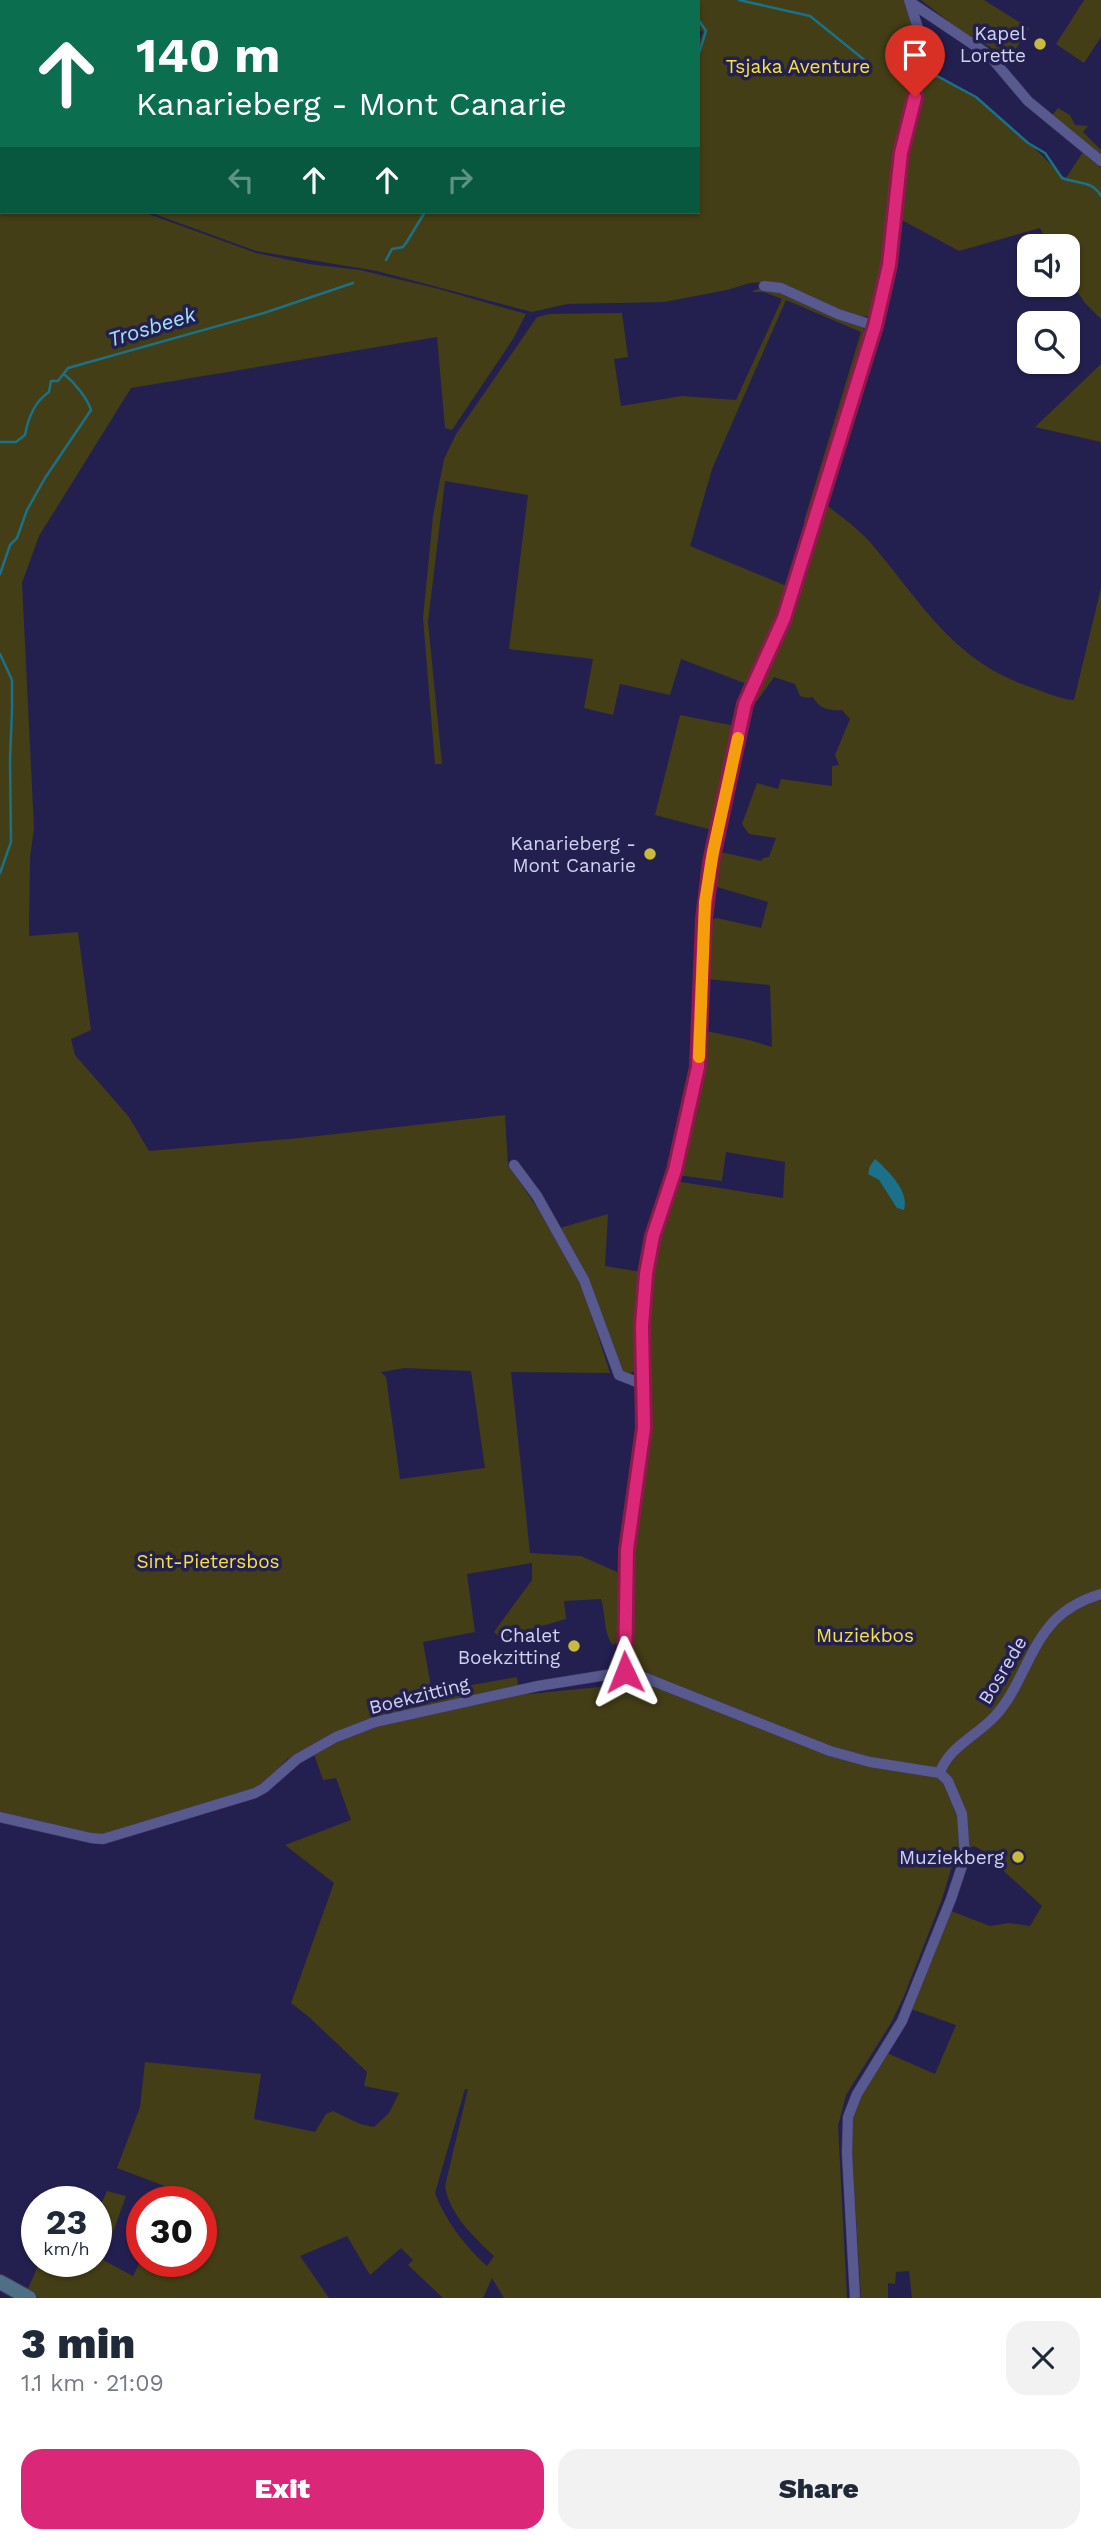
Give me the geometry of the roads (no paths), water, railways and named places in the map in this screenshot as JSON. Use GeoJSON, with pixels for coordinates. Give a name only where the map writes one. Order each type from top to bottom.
{"type":"FeatureCollection","features":[{"type":"Feature","properties":{"kind":"main road"},"geometry":{"type":"LineString","coordinates":[[0,2282],[29,2298]]}},
{"type":"Feature","properties":{"kind":"street"},"geometry":{"type":"LineString","coordinates":[[909,1],[989,55],[1028,102],[1101,161]]}},
{"type":"Feature","properties":{"kind":"street"},"geometry":{"type":"LineString","coordinates":[[625,1672],[627,1550],[644,1428],[642,1326],[646,1274],[653,1236],[675,1170],[698,1067],[705,902],[713,852],[742,716],[750,691],[784,618],[875,326],[889,265],[903,142],[926,63],[925,50],[909,1]]}},
{"type":"Feature","properties":{"kind":"street"},"geometry":{"type":"LineString","coordinates":[[764,286],[781,288],[838,314],[875,326]]}},
{"type":"Feature","properties":{"kind":"street"},"geometry":{"type":"LineString","coordinates":[[514,1165],[537,1196],[584,1280],[619,1375],[642,1384]]}},
{"type":"Feature","properties":{"kind":"street","name":"Bosrede"},"geometry":{"type":"LineString","coordinates":[[940,1773],[944,1760],[992,1720],[1004,1706],[1038,1643],[1055,1620],[1078,1602],[1101,1594]]}},
{"type":"Feature","properties":{"kind":"street","name":"Boekzitting"},"geometry":{"type":"LineString","coordinates":[[0,1816],[103,1839],[255,1793],[297,1759],[336,1737],[375,1722],[537,1686],[625,1672],[643,1676],[853,1758],[940,1773]]}},
{"type":"Feature","properties":{"kind":"street"},"geometry":{"type":"LineString","coordinates":[[855,2298],[847,2153],[848,2117],[857,2094],[902,2021],[965,1857],[962,1814],[948,1781],[940,1773]]}},
{"type":"Feature","properties":{"kind":"water"},"geometry":{"type":"Polygon","coordinates":[[[875,1159],[901,1189],[904,1210],[897,1208],[879,1180],[868,1174],[875,1159]]]}},
{"type":"Feature","properties":{"kind":"waterway"},"geometry":{"type":"LineString","coordinates":[[739,0],[810,16],[867,62]]}},
{"type":"Feature","properties":{"kind":"waterway","name":"Trosbeek"},"geometry":{"type":"LineString","coordinates":[[700,22],[706,31],[700,50]]}},
{"type":"Feature","properties":{"kind":"waterway"},"geometry":{"type":"LineString","coordinates":[[927,78],[937,76],[976,97],[1028,143],[1045,153],[1062,178],[1089,185],[1101,196]]}},
{"type":"Feature","properties":{"kind":"waterway","name":"Trosbeek"},"geometry":{"type":"LineString","coordinates":[[386,260],[392,249],[403,247],[424,214]]}},
{"type":"Feature","properties":{"kind":"waterway","name":"Trosbeek"},"geometry":{"type":"LineString","coordinates":[[0,442],[16,442],[25,435],[32,411],[49,392],[51,381],[58,381],[68,368],[264,313],[353,283]]}},
{"type":"Feature","properties":{"kind":"waterway"},"geometry":{"type":"LineString","coordinates":[[0,574],[27,510],[91,410],[80,391],[65,375]]}},
{"type":"Feature","properties":{"kind":"waterway"},"geometry":{"type":"LineString","coordinates":[[0,654],[12,680],[11,842],[0,873]]}},
{"type":"Feature","properties":{"kind":"place","name":"Kapel Lorette"},"geometry":{"type":"Point","coordinates":[1040,44]}},
{"type":"Feature","properties":{"kind":"place","name":"Kanarieberg - Mont Canarie"},"geometry":{"type":"Point","coordinates":[650,854]}},
{"type":"Feature","properties":{"kind":"place","name":"Chalet Boekzitting"},"geometry":{"type":"Point","coordinates":[574,1646]}},
{"type":"Feature","properties":{"kind":"place","name":"Muziekberg"},"geometry":{"type":"Point","coordinates":[1018,1857]}},
{"type":"Feature","properties":{"kind":"park label","name":"Tsjaka Aventure"},"geometry":{"type":"Point","coordinates":[798,66]}},
{"type":"Feature","properties":{"kind":"park label","name":"Sint-Pietersbos"},"geometry":{"type":"Point","coordinates":[208,1561]}},
{"type":"Feature","properties":{"kind":"park label","name":"Muziekbos"},"geometry":{"type":"Point","coordinates":[865,1635]}}]}
